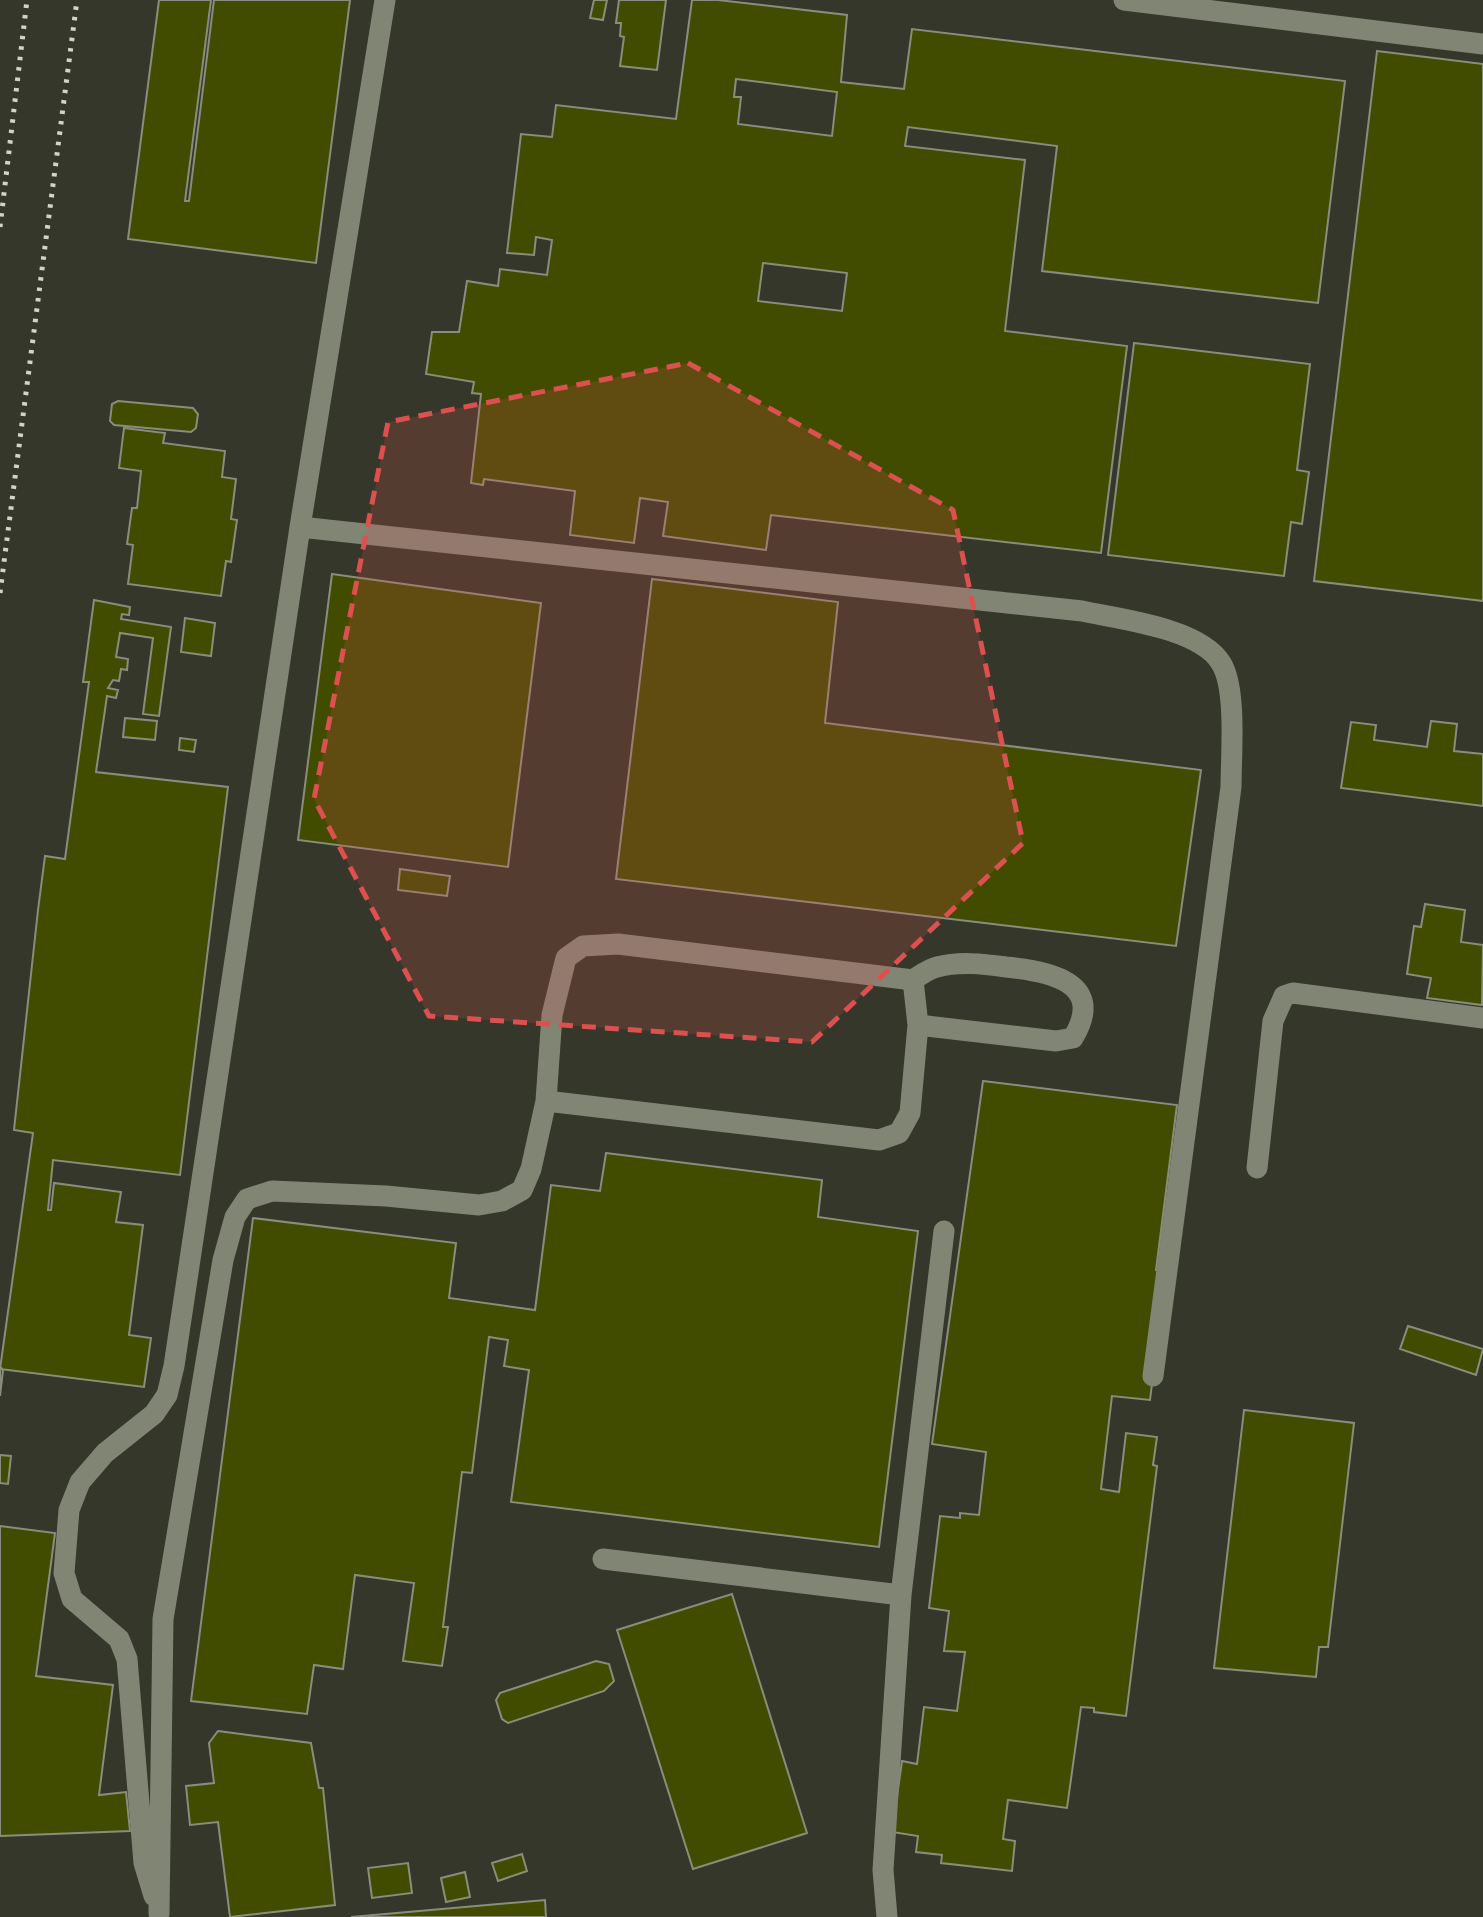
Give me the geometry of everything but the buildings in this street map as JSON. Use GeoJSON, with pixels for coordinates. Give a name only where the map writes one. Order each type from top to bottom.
{"type":"FeatureCollection","features":[{"type":"Feature","properties":{"kind":"lane"},"geometry":{"type":"LineString","coordinates":[[160,1915],[144,1863],[127,1659],[119,1639],[72,1599],[64,1573],[69,1510],[80,1482],[97,1463],[154,1414],[167,1395],[172,1376],[300,527],[385,0]]}},
{"type":"Feature","properties":{"kind":"lane"},"geometry":{"type":"LineString","coordinates":[[1124,0],[1483,44]]}},
{"type":"Feature","properties":{"kind":"lane"},"geometry":{"type":"LineString","coordinates":[[300,527],[1082,611],[1166,630],[1203,645],[1222,663],[1229,692],[1231,787],[1153,1376]]}},
{"type":"Feature","properties":{"kind":"lane"},"geometry":{"type":"LineString","coordinates":[[160,1915],[163,1619],[223,1260],[235,1217],[247,1199],[272,1191],[479,1205],[502,1202],[522,1190],[531,1169],[546,1101],[552,1015],[566,958],[583,946],[618,944],[913,980],[932,968],[952,964],[1040,970],[1067,980],[1079,990],[1083,1011],[1080,1026],[1073,1038],[1056,1041],[918,1026]]}},
{"type":"Feature","properties":{"kind":"lane"},"geometry":{"type":"LineString","coordinates":[[546,1101],[879,1140],[899,1133],[910,1113],[918,1026],[913,980]]}},
{"type":"Feature","properties":{"kind":"lane"},"geometry":{"type":"LineString","coordinates":[[1257,1168],[1273,1021],[1284,996],[1293,993],[1483,1018]]}},
{"type":"Feature","properties":{"kind":"lane"},"geometry":{"type":"LineString","coordinates":[[887,1917],[883,1870],[901,1595],[944,1231]]}},
{"type":"Feature","properties":{"kind":"lane"},"geometry":{"type":"LineString","coordinates":[[603,1559],[901,1595]]}},
{"type":"Feature","properties":{"kind":"highlighted area"},"geometry":{"type":"Polygon","coordinates":[[[688,363],[953,510],[1023,843],[812,1042],[429,1016],[314,799],[388,422],[688,363]]]}},
{"type":"Feature","properties":{"kind":"railway"},"geometry":{"type":"LineString","coordinates":[[0,227],[27,0]]}},
{"type":"Feature","properties":{"kind":"railway"},"geometry":{"type":"LineString","coordinates":[[0,593],[77,0]]}}]}
